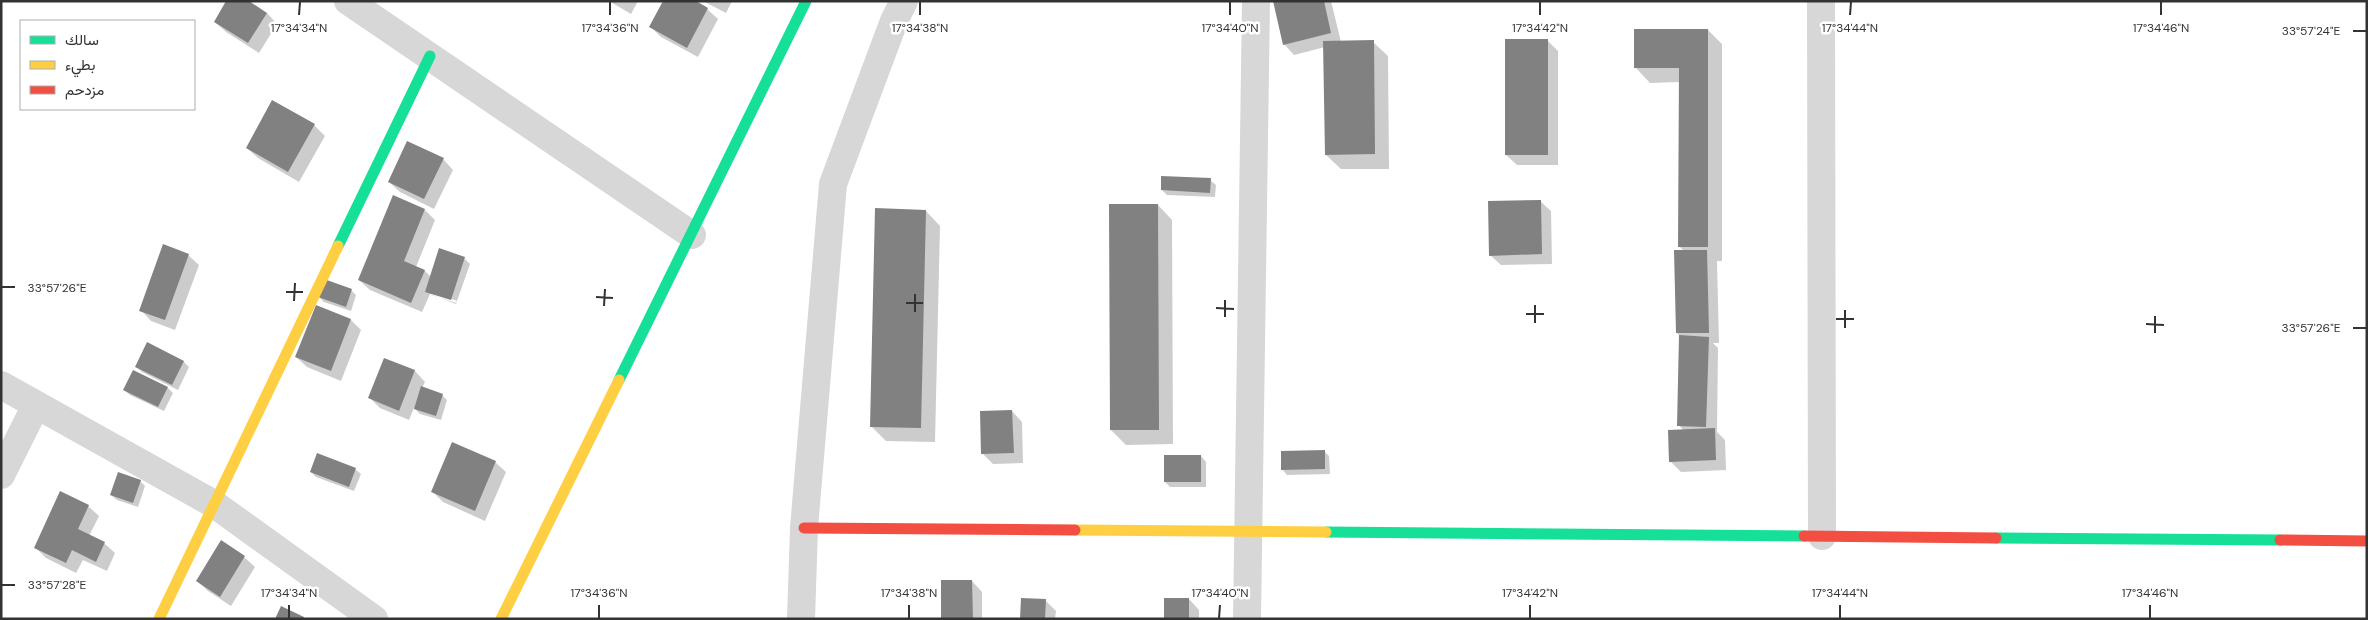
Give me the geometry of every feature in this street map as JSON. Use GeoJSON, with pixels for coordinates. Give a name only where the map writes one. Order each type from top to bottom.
{"type":"FeatureCollection","features":[{"type":"Feature","properties":{"kind":"street"},"geometry":{"type":"LineString","coordinates":[[501,619],[806,1]]}},
{"type":"Feature","properties":{"kind":"street"},"geometry":{"type":"LineString","coordinates":[[801,619],[804,528],[833,184],[894,21],[904,1]]}},
{"type":"Feature","properties":{"kind":"street"},"geometry":{"type":"LineString","coordinates":[[1247,619],[1256,1]]}},
{"type":"Feature","properties":{"kind":"street"},"geometry":{"type":"LineString","coordinates":[[1821,1],[1822,536]]}},
{"type":"Feature","properties":{"kind":"street"},"geometry":{"type":"LineString","coordinates":[[362,5],[430,56],[692,235]]}},
{"type":"Feature","properties":{"kind":"street"},"geometry":{"type":"LineString","coordinates":[[159,619],[430,56]]}},
{"type":"Feature","properties":{"kind":"street"},"geometry":{"type":"LineString","coordinates":[[1,385],[214,504],[374,619]]}},
{"type":"Feature","properties":{"kind":"street"},"geometry":{"type":"LineString","coordinates":[[1,475],[36,405]]}},
{"type":"Feature","properties":{"kind":"street"},"geometry":{"type":"LineString","coordinates":[[804,528],[2367,540]]}},
{"type":"Feature","properties":{"kind":"building"},"geometry":{"type":"Polygon","coordinates":[[[226,1],[249,1],[267,13],[248,43],[214,22],[226,1]]]}},
{"type":"Feature","properties":{"kind":"building"},"geometry":{"type":"Polygon","coordinates":[[[663,1],[696,1],[708,8],[687,48],[649,27],[663,1]]]}},
{"type":"Feature","properties":{"kind":"building"},"geometry":{"type":"Polygon","coordinates":[[[1273,1],[1324,1],[1331,33],[1283,45],[1273,1]]]}},
{"type":"Feature","properties":{"kind":"building"},"geometry":{"type":"Polygon","coordinates":[[[1634,29],[1708,29],[1708,247],[1678,247],[1679,68],[1634,68],[1634,29]]]}},
{"type":"Feature","properties":{"kind":"building"},"geometry":{"type":"Polygon","coordinates":[[[1505,39],[1548,39],[1548,155],[1505,155],[1505,39]]]}},
{"type":"Feature","properties":{"kind":"building"},"geometry":{"type":"Polygon","coordinates":[[[1374,40],[1375,154],[1325,155],[1323,41],[1374,40]]]}},
{"type":"Feature","properties":{"kind":"building"},"geometry":{"type":"Polygon","coordinates":[[[272,100],[315,124],[288,172],[246,148],[272,100]]]}},
{"type":"Feature","properties":{"kind":"building"},"geometry":{"type":"Polygon","coordinates":[[[407,141],[444,158],[424,199],[388,182],[407,141]]]}},
{"type":"Feature","properties":{"kind":"building"},"geometry":{"type":"Polygon","coordinates":[[[1161,176],[1211,178],[1210,193],[1161,190],[1161,176]]]}},
{"type":"Feature","properties":{"kind":"building"},"geometry":{"type":"Polygon","coordinates":[[[393,195],[425,209],[404,261],[425,270],[411,303],[358,280],[393,195]]]}},
{"type":"Feature","properties":{"kind":"building"},"geometry":{"type":"Polygon","coordinates":[[[1541,200],[1542,254],[1489,256],[1488,201],[1541,200]]]}},
{"type":"Feature","properties":{"kind":"building"},"geometry":{"type":"Polygon","coordinates":[[[1109,204],[1158,204],[1159,430],[1110,430],[1109,204]]]}},
{"type":"Feature","properties":{"kind":"building"},"geometry":{"type":"Polygon","coordinates":[[[875,208],[926,210],[921,428],[870,427],[875,208]]]}},
{"type":"Feature","properties":{"kind":"building"},"geometry":{"type":"Polygon","coordinates":[[[163,244],[189,254],[165,320],[139,311],[163,244]]]}},
{"type":"Feature","properties":{"kind":"building"},"geometry":{"type":"Polygon","coordinates":[[[439,248],[465,257],[451,300],[425,292],[439,248]]]}},
{"type":"Feature","properties":{"kind":"building"},"geometry":{"type":"Polygon","coordinates":[[[1674,250],[1707,250],[1709,333],[1676,333],[1674,250]]]}},
{"type":"Feature","properties":{"kind":"building"},"geometry":{"type":"Polygon","coordinates":[[[324,279],[352,289],[346,307],[318,297],[324,279]]]}},
{"type":"Feature","properties":{"kind":"building"},"geometry":{"type":"Polygon","coordinates":[[[316,305],[351,319],[331,371],[295,357],[316,305]]]}},
{"type":"Feature","properties":{"kind":"building"},"geometry":{"type":"Polygon","coordinates":[[[1679,335],[1709,337],[1706,427],[1677,426],[1679,335]]]}},
{"type":"Feature","properties":{"kind":"building"},"geometry":{"type":"Polygon","coordinates":[[[147,342],[184,361],[172,385],[135,367],[147,342]]]}},
{"type":"Feature","properties":{"kind":"building"},"geometry":{"type":"Polygon","coordinates":[[[384,358],[415,370],[399,411],[368,398],[384,358]]]}},
{"type":"Feature","properties":{"kind":"building"},"geometry":{"type":"Polygon","coordinates":[[[133,370],[168,387],[158,407],[123,390],[133,370]]]}},
{"type":"Feature","properties":{"kind":"building"},"geometry":{"type":"Polygon","coordinates":[[[421,386],[443,394],[436,416],[414,409],[421,386]]]}},
{"type":"Feature","properties":{"kind":"building"},"geometry":{"type":"Polygon","coordinates":[[[1012,410],[1014,453],[981,454],[980,411],[1012,410]]]}},
{"type":"Feature","properties":{"kind":"building"},"geometry":{"type":"Polygon","coordinates":[[[1715,428],[1716,460],[1669,462],[1668,430],[1715,428]]]}},
{"type":"Feature","properties":{"kind":"building"},"geometry":{"type":"Polygon","coordinates":[[[452,442],[496,461],[475,511],[431,492],[452,442]]]}},
{"type":"Feature","properties":{"kind":"building"},"geometry":{"type":"Polygon","coordinates":[[[1325,450],[1325,469],[1281,470],[1281,451],[1325,450]]]}},
{"type":"Feature","properties":{"kind":"building"},"geometry":{"type":"Polygon","coordinates":[[[317,453],[356,468],[349,487],[310,472],[317,453]]]}},
{"type":"Feature","properties":{"kind":"building"},"geometry":{"type":"Polygon","coordinates":[[[1164,455],[1201,455],[1201,482],[1164,482],[1164,455]]]}},
{"type":"Feature","properties":{"kind":"building"},"geometry":{"type":"Polygon","coordinates":[[[118,472],[141,480],[133,503],[110,495],[118,472]]]}},
{"type":"Feature","properties":{"kind":"building"},"geometry":{"type":"Polygon","coordinates":[[[60,491],[89,505],[78,529],[105,542],[96,562],[72,550],[66,563],[34,548],[60,491]]]}},
{"type":"Feature","properties":{"kind":"building"},"geometry":{"type":"Polygon","coordinates":[[[221,540],[245,556],[220,597],[196,581],[221,540]]]}},
{"type":"Feature","properties":{"kind":"building"},"geometry":{"type":"Polygon","coordinates":[[[941,580],[972,580],[973,619],[941,619],[941,580]]]}},
{"type":"Feature","properties":{"kind":"building"},"geometry":{"type":"Polygon","coordinates":[[[1021,598],[1046,599],[1045,619],[1020,619],[1021,598]]]}},
{"type":"Feature","properties":{"kind":"building"},"geometry":{"type":"Polygon","coordinates":[[[1164,598],[1189,598],[1189,619],[1164,619],[1164,598]]]}},
{"type":"Feature","properties":{"kind":"building"},"geometry":{"type":"Polygon","coordinates":[[[281,606],[304,617],[304,619],[275,619],[281,606]]]}},
{"type":"Feature","properties":{"kind":"traffic: fast"},"geometry":{"type":"LineString","coordinates":[[619,380],[806,1]]}},
{"type":"Feature","properties":{"kind":"traffic: fast"},"geometry":{"type":"LineString","coordinates":[[338,246],[430,56]]}},
{"type":"Feature","properties":{"kind":"traffic: fast"},"geometry":{"type":"LineString","coordinates":[[1326,532],[1804,536]]}},
{"type":"Feature","properties":{"kind":"traffic: fast"},"geometry":{"type":"LineString","coordinates":[[1996,538],[2280,540]]}},
{"type":"Feature","properties":{"kind":"traffic: slow"},"geometry":{"type":"LineString","coordinates":[[159,619],[338,246]]}},
{"type":"Feature","properties":{"kind":"traffic: slow"},"geometry":{"type":"LineString","coordinates":[[501,619],[619,380]]}},
{"type":"Feature","properties":{"kind":"traffic: slow"},"geometry":{"type":"LineString","coordinates":[[1075,530],[1326,532]]}},
{"type":"Feature","properties":{"kind":"traffic: jam"},"geometry":{"type":"LineString","coordinates":[[804,528],[1075,530]]}},
{"type":"Feature","properties":{"kind":"traffic: jam"},"geometry":{"type":"LineString","coordinates":[[1804,536],[1996,538]]}},
{"type":"Feature","properties":{"kind":"traffic: jam"},"geometry":{"type":"LineString","coordinates":[[2280,540],[2367,541]]}}]}
